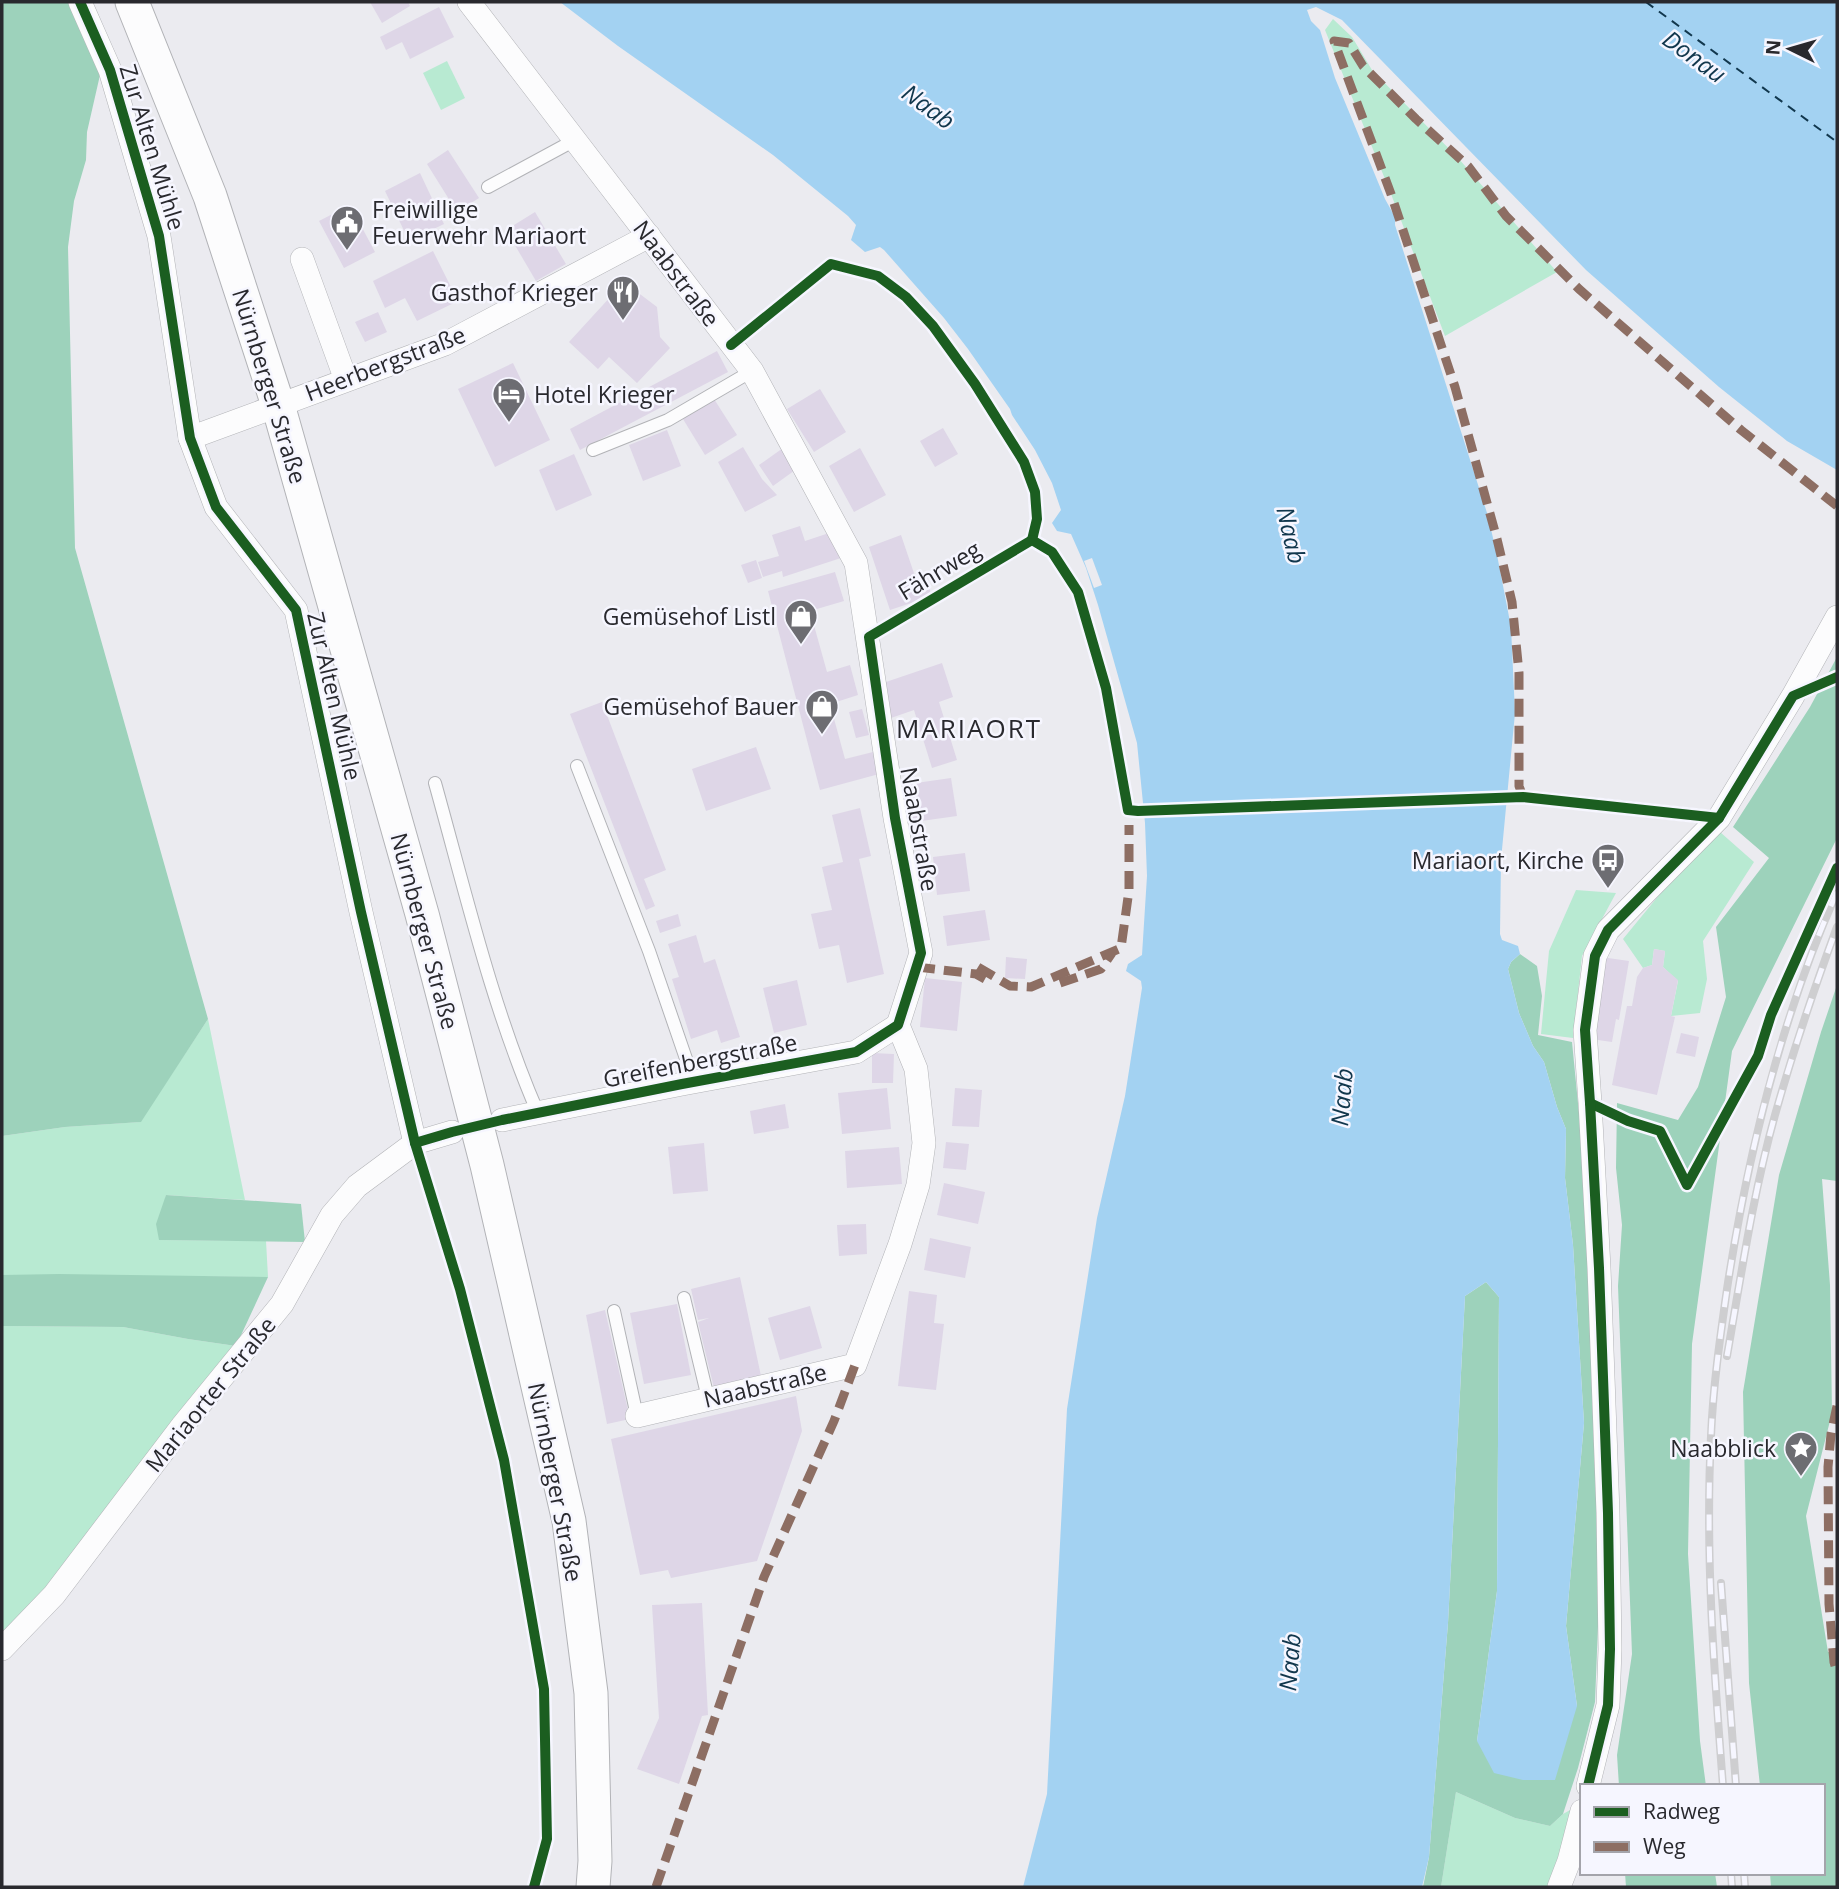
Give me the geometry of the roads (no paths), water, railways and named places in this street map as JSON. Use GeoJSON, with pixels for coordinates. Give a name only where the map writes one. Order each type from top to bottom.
{"type":"FeatureCollection","features":[{"type":"Feature","properties":{"kind":"main road","name":"Nürnberger Straße"},"geometry":{"type":"LineString","coordinates":[[132,2],[210,196],[278,405],[426,927],[487,1165],[569,1521],[591,1693],[595,1861],[593,1887]]}},
{"type":"Feature","properties":{"kind":"street","name":"Zur Alten Mühle"},"geometry":{"type":"LineString","coordinates":[[80,2],[110,70],[159,236],[190,438],[216,507],[296,610],[358,899],[415,1143]]}},
{"type":"Feature","properties":{"kind":"street","name":"Naabstraße"},"geometry":{"type":"LineString","coordinates":[[469,2],[752,371],[856,563],[895,818],[921,953],[898,1025],[916,1069],[924,1143],[918,1185],[855,1365],[637,1416]]}},
{"type":"Feature","properties":{"kind":"street","name":"Heerbergstraße"},"geometry":{"type":"LineString","coordinates":[[190,438],[445,344],[649,236]]}},
{"type":"Feature","properties":{"kind":"street"},"geometry":{"type":"LineString","coordinates":[[302,260],[345,380]]}},
{"type":"Feature","properties":{"kind":"street"},"geometry":{"type":"LineString","coordinates":[[1588,1784],[1608,1705],[1609,1636],[1608,1513],[1599,1268],[1585,1030],[1595,956],[1608,930],[1718,818],[1793,696],[1837,617]]}},
{"type":"Feature","properties":{"kind":"street","name":"Greifenbergstraße"},"geometry":{"type":"LineString","coordinates":[[502,1120],[856,1052],[898,1025]]}},
{"type":"Feature","properties":{"kind":"street"},"geometry":{"type":"LineString","coordinates":[[415,1143],[452,1132]]}},
{"type":"Feature","properties":{"kind":"street","name":"Mariaorter Straße"},"geometry":{"type":"LineString","coordinates":[[2,1649],[54,1595],[183,1424],[282,1304],[332,1215],[356,1186],[415,1143]]}},
{"type":"Feature","properties":{"kind":"street"},"geometry":{"type":"LineString","coordinates":[[1559,1887],[1580,1819]]}},
{"type":"Feature","properties":{"kind":"lane"},"geometry":{"type":"LineString","coordinates":[[488,187],[575,140]]}},
{"type":"Feature","properties":{"kind":"lane"},"geometry":{"type":"LineString","coordinates":[[593,450],[668,420],[752,371]]}},
{"type":"Feature","properties":{"kind":"lane","name":"Fährweg"},"geometry":{"type":"LineString","coordinates":[[869,637],[1032,540]]}},
{"type":"Feature","properties":{"kind":"lane"},"geometry":{"type":"LineString","coordinates":[[1793,696],[1837,677]]}},
{"type":"Feature","properties":{"kind":"lane"},"geometry":{"type":"LineString","coordinates":[[577,766],[649,951],[694,1082]]}},
{"type":"Feature","properties":{"kind":"lane"},"geometry":{"type":"LineString","coordinates":[[435,783],[486,966],[523,1079],[538,1113]]}},
{"type":"Feature","properties":{"kind":"lane"},"geometry":{"type":"LineString","coordinates":[[1524,797],[1718,818]]}},
{"type":"Feature","properties":{"kind":"lane"},"geometry":{"type":"LineString","coordinates":[[684,1298],[708,1398]]}},
{"type":"Feature","properties":{"kind":"lane"},"geometry":{"type":"LineString","coordinates":[[614,1311],[637,1416]]}},
{"type":"Feature","properties":{"kind":"water"},"geometry":{"type":"Polygon","coordinates":[[[560,2],[1837,2],[1837,470],[1787,441],[1719,387],[1586,270],[1342,20],[1316,7],[1307,10],[1311,21],[1320,30],[1335,78],[1395,217],[1395,225],[1488,516],[1511,627],[1515,713],[1501,860],[1500,934],[1502,940],[1518,946],[1520,954],[1508,969],[1519,1013],[1533,1046],[1544,1062],[1566,1129],[1565,1178],[1573,1245],[1584,1423],[1566,1626],[1577,1706],[1555,1780],[1523,1780],[1494,1773],[1477,1741],[1497,1591],[1499,1297],[1486,1282],[1465,1296],[1448,1623],[1429,1857],[1422,1887],[1023,1887],[1047,1794],[1067,1409],[1097,1218],[1125,1096],[1142,988],[1141,981],[1126,971],[1128,964],[1142,955],[1147,876],[1137,743],[1086,568],[1071,534],[1057,531],[1052,523],[1061,510],[1052,483],[1010,409],[944,318],[884,250],[880,247],[865,252],[851,240],[856,225],[848,216],[773,155],[560,2]]]}},
{"type":"Feature","properties":{"kind":"railway"},"geometry":{"type":"LineString","coordinates":[[1723,1784],[1709,1524],[1712,1418],[1719,1344],[1735,1238],[1769,1086],[1799,988],[1837,892]]}},
{"type":"Feature","properties":{"kind":"railway"},"geometry":{"type":"LineString","coordinates":[[1727,1356],[1767,1145],[1796,1044],[1837,927]]}},
{"type":"Feature","properties":{"kind":"railway"},"geometry":{"type":"LineString","coordinates":[[1721,1583],[1736,1784]]}},
{"type":"Feature","properties":{"kind":"railway"},"geometry":{"type":"LineString","coordinates":[[1731,1875],[1732,1887]]}},
{"type":"Feature","properties":{"kind":"railway"},"geometry":{"type":"LineString","coordinates":[[1744,1875],[1745,1887]]}},
{"type":"Feature","properties":{"kind":"place","name":"Freiwillige Feuerwehr Mariaort"},"geometry":{"type":"Point","coordinates":[347,252]}},
{"type":"Feature","properties":{"kind":"place","name":"Gasthof Krieger"},"geometry":{"type":"Point","coordinates":[623,322]}},
{"type":"Feature","properties":{"kind":"place","name":"Hotel Krieger"},"geometry":{"type":"Point","coordinates":[509,424]}},
{"type":"Feature","properties":{"kind":"place","name":"Gemüsehof Listl"},"geometry":{"type":"Point","coordinates":[801,646]}},
{"type":"Feature","properties":{"kind":"place","name":"Gemüsehof Bauer"},"geometry":{"type":"Point","coordinates":[822,736]}},
{"type":"Feature","properties":{"kind":"place","name":"Mariaort, Kirche"},"geometry":{"type":"Point","coordinates":[1608,890]}},
{"type":"Feature","properties":{"kind":"place","name":"Naabblick"},"geometry":{"type":"Point","coordinates":[1801,1478]}},
{"type":"Feature","properties":{"kind":"district","name":"MARIAORT"},"geometry":{"type":"Point","coordinates":[969,728]}},
{"type":"Feature","properties":{"kind":"water label","name":"Donau"},"geometry":{"type":"Point","coordinates":[1695,56]}},
{"type":"Feature","properties":{"kind":"water label","name":"Naab"},"geometry":{"type":"Point","coordinates":[929,106]}},
{"type":"Feature","properties":{"kind":"water label","name":"Naab"},"geometry":{"type":"Point","coordinates":[1292,535]}},
{"type":"Feature","properties":{"kind":"water label","name":"Naab"},"geometry":{"type":"Point","coordinates":[1341,1097]}},
{"type":"Feature","properties":{"kind":"water label","name":"Naab"},"geometry":{"type":"Point","coordinates":[1289,1662]}}]}
